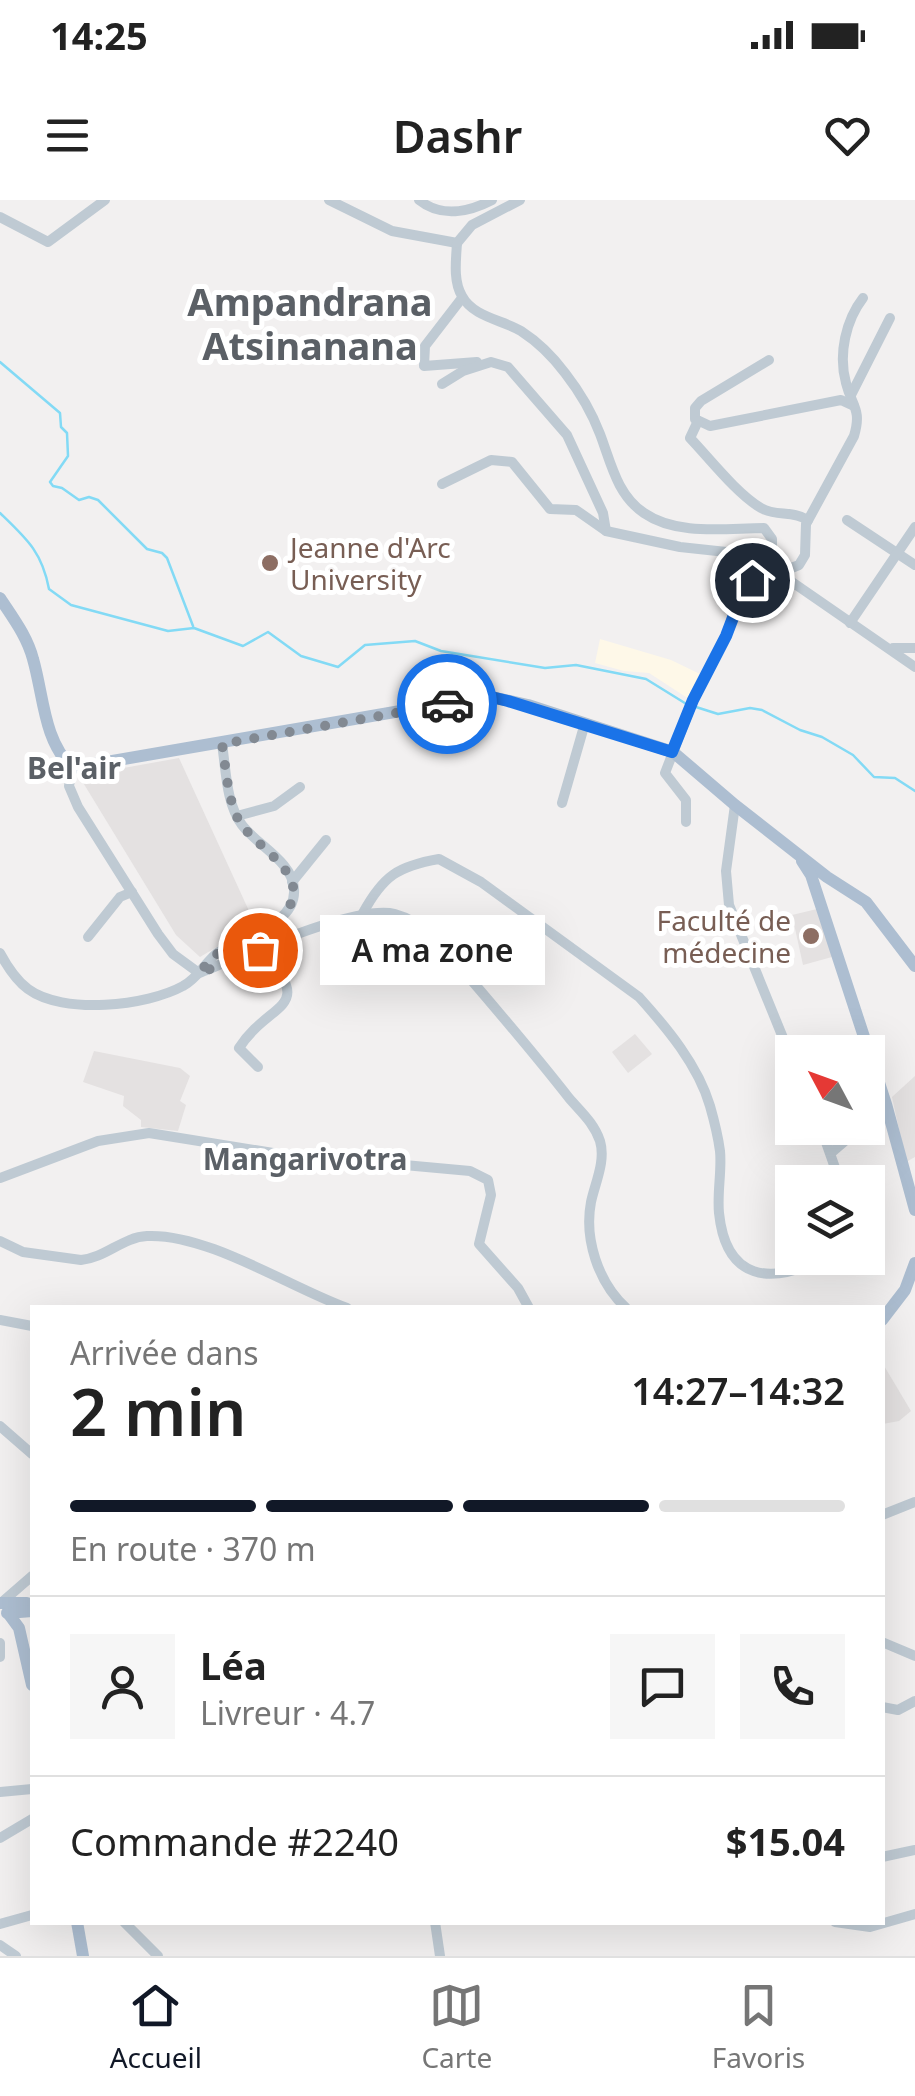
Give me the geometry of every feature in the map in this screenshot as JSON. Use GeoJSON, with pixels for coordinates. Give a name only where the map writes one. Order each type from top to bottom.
{"type":"FeatureCollection","features":[{"type":"Feature","properties":{"kind":"main road"},"geometry":{"type":"LineString","coordinates":[[0,598],[28,644],[55,746],[72,768],[487,696],[672,752],[787,845],[855,887],[915,966]]}},
{"type":"Feature","properties":{"kind":"main road"},"geometry":{"type":"LineString","coordinates":[[787,845],[806,866],[816,889],[912,1188],[915,1210]]}},
{"type":"Feature","properties":{"kind":"main road"},"geometry":{"type":"LineString","coordinates":[[816,889],[831,875]]}},
{"type":"Feature","properties":{"kind":"main road"},"geometry":{"type":"LineString","coordinates":[[885,1316],[905,1290],[915,1263]]}},
{"type":"Feature","properties":{"kind":"main road"},"geometry":{"type":"LineString","coordinates":[[2,1608],[30,1603]]}},
{"type":"Feature","properties":{"kind":"main road"},"geometry":{"type":"LineString","coordinates":[[2,1608],[30,1611]]}},
{"type":"Feature","properties":{"kind":"main road"},"geometry":{"type":"LineString","coordinates":[[2,1608],[16,1622],[30,1678]]}},
{"type":"Feature","properties":{"kind":"main road"},"geometry":{"type":"LineString","coordinates":[[22,1644],[30,1625]]}},
{"type":"Feature","properties":{"kind":"main road"},"geometry":{"type":"LineString","coordinates":[[78,1925],[83,1956]]}},
{"type":"Feature","properties":{"kind":"street"},"geometry":{"type":"LineString","coordinates":[[0,217],[48,242],[106,200]]}},
{"type":"Feature","properties":{"kind":"street"},"geometry":{"type":"LineString","coordinates":[[329,200],[392,231],[457,243]]}},
{"type":"Feature","properties":{"kind":"street"},"geometry":{"type":"LineString","coordinates":[[419,200],[439,211],[472,210],[492,200]]}},
{"type":"Feature","properties":{"kind":"street"},"geometry":{"type":"LineString","coordinates":[[520,200],[472,225],[457,243],[455,269],[462,298],[485,316],[517,329],[539,344],[566,374],[598,429],[620,488],[629,501],[658,522],[674,527],[764,528],[772,539],[772,548],[742,594],[672,752],[666,772],[686,800],[686,822]]}},
{"type":"Feature","properties":{"kind":"street"},"geometry":{"type":"LineString","coordinates":[[462,298],[426,346],[424,366],[491,362],[508,367],[567,434],[603,512],[606,531]]}},
{"type":"Feature","properties":{"kind":"street"},"geometry":{"type":"LineString","coordinates":[[779,573],[799,565],[808,520],[854,436],[858,421],[844,368],[847,326],[863,298]]}},
{"type":"Feature","properties":{"kind":"street"},"geometry":{"type":"LineString","coordinates":[[851,395],[890,318]]}},
{"type":"Feature","properties":{"kind":"street"},"geometry":{"type":"LineString","coordinates":[[769,360],[701,401],[695,408],[698,421],[690,438],[757,506],[772,512],[794,512],[808,520]]}},
{"type":"Feature","properties":{"kind":"street"},"geometry":{"type":"LineString","coordinates":[[442,384],[463,371],[491,362]]}},
{"type":"Feature","properties":{"kind":"street"},"geometry":{"type":"LineString","coordinates":[[698,421],[710,426],[841,400],[855,407]]}},
{"type":"Feature","properties":{"kind":"street"},"geometry":{"type":"LineString","coordinates":[[442,484],[490,460],[512,462],[550,509],[576,510],[606,531],[680,547],[745,554],[892,648],[915,667]]}},
{"type":"Feature","properties":{"kind":"street"},"geometry":{"type":"LineString","coordinates":[[847,520],[915,565]]}},
{"type":"Feature","properties":{"kind":"street"},"geometry":{"type":"LineString","coordinates":[[850,623],[915,527]]}},
{"type":"Feature","properties":{"kind":"street"},"geometry":{"type":"LineString","coordinates":[[892,648],[915,648]]}},
{"type":"Feature","properties":{"kind":"street"},"geometry":{"type":"LineString","coordinates":[[562,804],[586,723]]}},
{"type":"Feature","properties":{"kind":"street"},"geometry":{"type":"LineString","coordinates":[[0,953],[30,991],[89,1005],[146,1001],[187,984],[216,954],[280,919],[295,890],[286,868],[240,824],[222,744]]}},
{"type":"Feature","properties":{"kind":"street"},"geometry":{"type":"LineString","coordinates":[[72,768],[69,786],[78,807],[173,954],[200,973]]}},
{"type":"Feature","properties":{"kind":"street"},"geometry":{"type":"LineString","coordinates":[[237,816],[274,806],[300,787]]}},
{"type":"Feature","properties":{"kind":"street"},"geometry":{"type":"LineString","coordinates":[[735,805],[725,882],[728,905],[782,1035]]}},
{"type":"Feature","properties":{"kind":"street"},"geometry":{"type":"LineString","coordinates":[[292,882],[326,840]]}},
{"type":"Feature","properties":{"kind":"street"},"geometry":{"type":"LineString","coordinates":[[363,914],[376,888],[394,873],[414,863],[439,858],[481,882],[639,997],[692,1068],[710,1104],[720,1153],[719,1212],[726,1247],[744,1268],[761,1273],[775,1271]]}},
{"type":"Feature","properties":{"kind":"street"},"geometry":{"type":"LineString","coordinates":[[88,937],[120,897],[132,892]]}},
{"type":"Feature","properties":{"kind":"street"},"geometry":{"type":"LineString","coordinates":[[200,973],[363,914],[393,914],[416,923],[435,938],[592,1123],[602,1144],[602,1160],[590,1206],[591,1246],[601,1274],[624,1305]]}},
{"type":"Feature","properties":{"kind":"street"},"geometry":{"type":"LineString","coordinates":[[258,1068],[238,1048],[250,1030],[275,1013],[288,996],[288,982],[260,950]]}},
{"type":"Feature","properties":{"kind":"street"},"geometry":{"type":"LineString","coordinates":[[0,1178],[98,1142],[148,1132],[273,1153],[470,1171],[488,1180],[491,1195],[478,1244],[518,1288],[527,1305]]}},
{"type":"Feature","properties":{"kind":"street"},"geometry":{"type":"LineString","coordinates":[[828,1145],[835,1165]]}},
{"type":"Feature","properties":{"kind":"street"},"geometry":{"type":"LineString","coordinates":[[832,1153],[841,1145]]}},
{"type":"Feature","properties":{"kind":"street"},"geometry":{"type":"LineString","coordinates":[[0,1241],[23,1252],[81,1260],[136,1237],[190,1240],[340,1305]]}},
{"type":"Feature","properties":{"kind":"street"},"geometry":{"type":"LineString","coordinates":[[0,1320],[30,1326]]}},
{"type":"Feature","properties":{"kind":"street"},"geometry":{"type":"LineString","coordinates":[[0,1426],[30,1452]]}},
{"type":"Feature","properties":{"kind":"street"},"geometry":{"type":"LineString","coordinates":[[885,1512],[915,1502]]}},
{"type":"Feature","properties":{"kind":"street"},"geometry":{"type":"LineString","coordinates":[[2,1608],[30,1578]]}},
{"type":"Feature","properties":{"kind":"street"},"geometry":{"type":"LineString","coordinates":[[0,1643],[0,1657]]}},
{"type":"Feature","properties":{"kind":"street"},"geometry":{"type":"LineString","coordinates":[[885,1643],[915,1656]]}},
{"type":"Feature","properties":{"kind":"street"},"geometry":{"type":"LineString","coordinates":[[885,1708],[898,1710],[915,1701]]}},
{"type":"Feature","properties":{"kind":"street"},"geometry":{"type":"LineString","coordinates":[[0,1792],[30,1789]]}},
{"type":"Feature","properties":{"kind":"street"},"geometry":{"type":"LineString","coordinates":[[0,1838],[30,1820]]}},
{"type":"Feature","properties":{"kind":"street"},"geometry":{"type":"LineString","coordinates":[[885,1856],[915,1850]]}},
{"type":"Feature","properties":{"kind":"street"},"geometry":{"type":"LineString","coordinates":[[885,1923],[915,1914]]}},
{"type":"Feature","properties":{"kind":"street"},"geometry":{"type":"LineString","coordinates":[[0,1924],[30,1916]]}},
{"type":"Feature","properties":{"kind":"street"},"geometry":{"type":"LineString","coordinates":[[127,1925],[158,1956]]}},
{"type":"Feature","properties":{"kind":"street"},"geometry":{"type":"LineString","coordinates":[[435,1925],[440,1956]]}},
{"type":"Feature","properties":{"kind":"street"},"geometry":{"type":"LineString","coordinates":[[0,1946],[16,1956]]}},
{"type":"Feature","properties":{"kind":"shaded area"},"geometry":{"type":"Polygon","coordinates":[[[600,639],[671,660],[700,674],[689,699],[649,673],[595,663],[600,639]]]}},
{"type":"Feature","properties":{"kind":"shaded area"},"geometry":{"type":"Polygon","coordinates":[[[179,758],[255,924],[200,957],[176,935],[79,776],[179,758]]]}},
{"type":"Feature","properties":{"kind":"shaded area","name":"Faculté de médecine"},"geometry":{"type":"Polygon","coordinates":[[[817,909],[832,957],[803,965],[792,915],[817,909]]]}},
{"type":"Feature","properties":{"kind":"shaded area"},"geometry":{"type":"Polygon","coordinates":[[[635,1034],[652,1054],[628,1073],[612,1052],[635,1034]]]}},
{"type":"Feature","properties":{"kind":"shaded area"},"geometry":{"type":"Polygon","coordinates":[[[94,1051],[180,1068],[190,1076],[180,1101],[186,1105],[178,1131],[141,1127],[141,1120],[123,1106],[124,1096],[83,1082],[94,1051]]]}},
{"type":"Feature","properties":{"kind":"shaded area"},"geometry":{"type":"Polygon","coordinates":[[[915,1076],[915,1157],[906,1162],[892,1097],[915,1076]]]}},
{"type":"Feature","properties":{"kind":"shaded area"},"geometry":{"type":"Polygon","coordinates":[[[885,1367],[911,1411],[899,1421],[885,1424],[885,1367]]]}},
{"type":"Feature","properties":{"kind":"waterway"},"geometry":{"type":"LineString","coordinates":[[0,362],[60,413],[61,427],[67,433],[68,456],[50,482],[79,500],[98,500],[147,549],[167,558],[193,626]]}},
{"type":"Feature","properties":{"kind":"waterway"},"geometry":{"type":"LineString","coordinates":[[0,513],[32,547],[49,589],[71,605],[168,631],[194,628],[243,646],[268,632],[301,656],[338,667],[365,645],[415,641],[441,651],[545,668],[576,665],[646,679],[688,705]]}},
{"type":"Feature","properties":{"kind":"waterway"},"geometry":{"type":"LineString","coordinates":[[696,707],[718,714],[750,708],[762,710],[853,755],[874,777],[895,778],[915,791]]}},
{"type":"Feature","properties":{"kind":"way so far"},"geometry":{"type":"LineString","coordinates":[[260,950],[200,973],[216,954],[280,919],[295,890],[286,868],[240,824],[232,804],[222,744],[447,704]]}},
{"type":"Feature","properties":{"kind":"place","name":"Jeanne d'Arc University"},"geometry":{"type":"Point","coordinates":[270,563]}},
{"type":"Feature","properties":{"kind":"place","name":"Faculté de médecine"},"geometry":{"type":"Point","coordinates":[811,936]}},
{"type":"Feature","properties":{"kind":"place","name":"A ma zone"},"geometry":{"type":"Point","coordinates":[260,950]}},
{"type":"Feature","properties":{"kind":"district","name":"Ampandrana Atsinanana"},"geometry":{"type":"Point","coordinates":[310,323]}},
{"type":"Feature","properties":{"kind":"district","name":"Bel'air"},"geometry":{"type":"Point","coordinates":[74,767]}},
{"type":"Feature","properties":{"kind":"district","name":"Mangarivotra"},"geometry":{"type":"Point","coordinates":[305,1158]}},
{"type":"Feature","properties":{"kind":"route"},"geometry":{"type":"LineString","coordinates":[[447,704],[487,696],[528,705],[672,752],[742,594],[752,580]]}}]}
